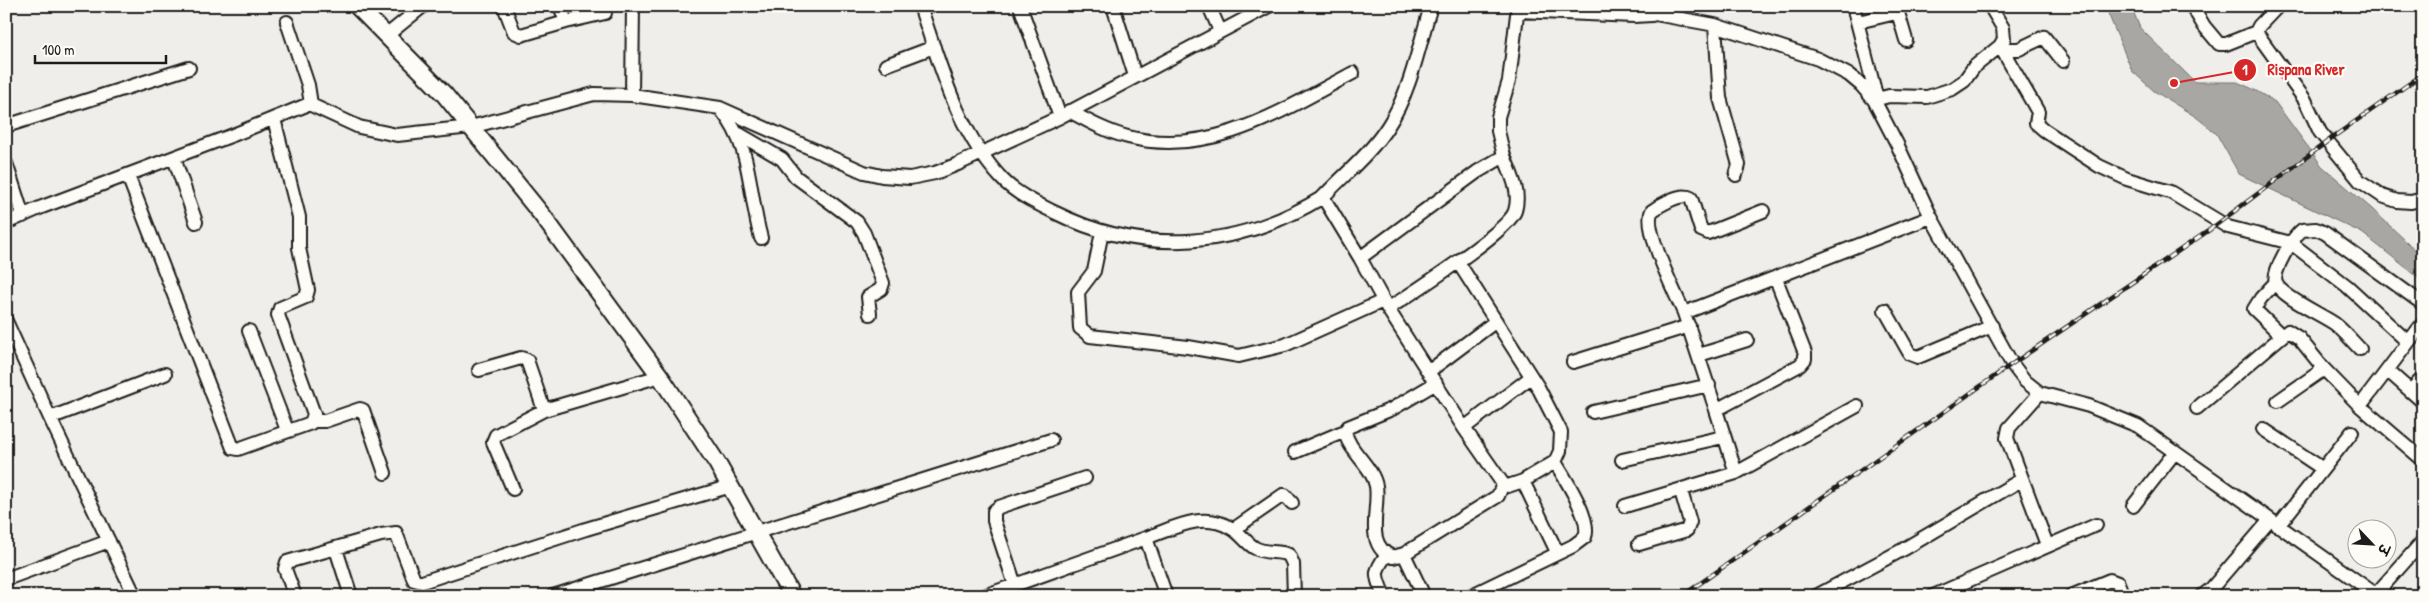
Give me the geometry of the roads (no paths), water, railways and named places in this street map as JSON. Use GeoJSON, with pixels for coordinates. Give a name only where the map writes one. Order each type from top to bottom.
{"type":"FeatureCollection","features":[{"type":"Feature","properties":{"kind":"main road"},"geometry":{"type":"LineString","coordinates":[[357,6],[444,94],[542,215],[660,376],[731,486],[792,596]]}},
{"type":"Feature","properties":{"kind":"street"},"geometry":{"type":"LineString","coordinates":[[386,36],[423,6]]}},
{"type":"Feature","properties":{"kind":"street"},"geometry":{"type":"LineString","coordinates":[[504,6],[514,32],[521,36],[566,22],[605,14]]}},
{"type":"Feature","properties":{"kind":"street"},"geometry":{"type":"LineString","coordinates":[[560,6],[566,22]]}},
{"type":"Feature","properties":{"kind":"street"},"geometry":{"type":"LineString","coordinates":[[632,95],[633,6]]}},
{"type":"Feature","properties":{"kind":"street"},"geometry":{"type":"LineString","coordinates":[[920,6],[961,120],[982,154],[1003,180],[1059,215],[1102,232],[1161,242],[1195,242],[1230,236],[1306,207],[1323,197],[1366,154],[1396,112],[1431,6]]}},
{"type":"Feature","properties":{"kind":"street"},"geometry":{"type":"LineString","coordinates":[[1020,6],[1064,114],[1129,138],[1182,143],[1204,141],[1222,136],[1269,116],[1353,73]]}},
{"type":"Feature","properties":{"kind":"street"},"geometry":{"type":"LineString","coordinates":[[1113,6],[1135,76]]}},
{"type":"Feature","properties":{"kind":"street"},"geometry":{"type":"LineString","coordinates":[[1209,6],[1220,31]]}},
{"type":"Feature","properties":{"kind":"street"},"geometry":{"type":"LineString","coordinates":[[6,223],[274,119],[294,108],[310,104],[359,127],[386,134],[429,133],[471,127],[594,94],[632,95],[720,108],[848,166],[882,176],[902,179],[920,177],[982,154],[1064,114],[1269,6]]}},
{"type":"Feature","properties":{"kind":"street"},"geometry":{"type":"LineString","coordinates":[[1633,6],[1655,14],[1715,26],[1810,56],[1834,67],[1861,85],[1875,100]]}},
{"type":"Feature","properties":{"kind":"street"},"geometry":{"type":"LineString","coordinates":[[1854,6],[1875,100],[1931,217],[2012,364],[2025,381],[2040,394],[2089,406],[2126,420],[2175,452],[2370,593],[2423,541]]}},
{"type":"Feature","properties":{"kind":"street"},"geometry":{"type":"LineString","coordinates":[[1990,6],[2000,21],[2004,34],[2001,47],[2038,112],[2036,123],[2088,160],[2127,178],[2170,192],[2232,228],[2264,234],[2291,243],[2347,286],[2408,342]]}},
{"type":"Feature","properties":{"kind":"street"},"geometry":{"type":"LineString","coordinates":[[2192,6],[2204,26],[2219,44],[2226,44],[2256,32],[2259,26],[2278,6]]}},
{"type":"Feature","properties":{"kind":"street"},"geometry":{"type":"LineString","coordinates":[[1102,232],[1094,271],[1078,292],[1080,328],[1090,336],[1188,347],[1239,356],[1285,345],[1385,305],[1458,262],[1511,220],[1517,201],[1516,186],[1504,156],[1498,131],[1498,117],[1509,81],[1518,9],[1634,16],[1655,14]]}},
{"type":"Feature","properties":{"kind":"street"},"geometry":{"type":"LineString","coordinates":[[1858,22],[1896,13],[1900,16],[1906,40]]}},
{"type":"Feature","properties":{"kind":"street"},"geometry":{"type":"LineString","coordinates":[[287,22],[308,85],[310,104]]}},
{"type":"Feature","properties":{"kind":"street"},"geometry":{"type":"LineString","coordinates":[[1715,26],[1720,98],[1739,165],[1736,175]]}},
{"type":"Feature","properties":{"kind":"street"},"geometry":{"type":"LineString","coordinates":[[2256,32],[2306,100],[2320,132],[2360,181],[2390,200],[2402,202],[2423,199]]}},
{"type":"Feature","properties":{"kind":"street"},"geometry":{"type":"LineString","coordinates":[[1875,100],[1889,96],[1928,97],[1952,89],[1964,81],[1979,62],[2001,47],[2020,49],[2044,37],[2063,61]]}},
{"type":"Feature","properties":{"kind":"street"},"geometry":{"type":"LineString","coordinates":[[886,65],[934,47]]}},
{"type":"Feature","properties":{"kind":"street"},"geometry":{"type":"LineString","coordinates":[[6,126],[189,68]]}},
{"type":"Feature","properties":{"kind":"street"},"geometry":{"type":"LineString","coordinates":[[720,108],[738,134],[750,174],[753,205],[761,238]]}},
{"type":"Feature","properties":{"kind":"street"},"geometry":{"type":"LineString","coordinates":[[274,119],[299,217],[299,248],[308,290],[306,297],[280,308],[278,315],[314,414],[313,421]]}},
{"type":"Feature","properties":{"kind":"street"},"geometry":{"type":"LineString","coordinates":[[738,134],[782,159],[796,177],[860,226],[883,283],[881,289],[868,297],[870,314]]}},
{"type":"Feature","properties":{"kind":"street"},"geometry":{"type":"LineString","coordinates":[[1360,258],[1482,168],[1504,156]]}},
{"type":"Feature","properties":{"kind":"street"},"geometry":{"type":"LineString","coordinates":[[174,158],[196,222]]}},
{"type":"Feature","properties":{"kind":"street"},"geometry":{"type":"LineString","coordinates":[[6,163],[23,216]]}},
{"type":"Feature","properties":{"kind":"street"},"geometry":{"type":"LineString","coordinates":[[128,176],[233,448],[238,449],[313,421],[320,422],[360,409],[363,410],[385,473]]}},
{"type":"Feature","properties":{"kind":"street"},"geometry":{"type":"LineString","coordinates":[[1736,474],[1699,354],[1684,313],[1660,258],[1649,220],[1652,211],[1681,196],[1691,198],[1701,230],[1708,233],[1763,211]]}},
{"type":"Feature","properties":{"kind":"street"},"geometry":{"type":"LineString","coordinates":[[1323,197],[1360,258],[1385,305],[1464,428],[1504,484],[1508,486],[1524,480],[1556,462],[1560,452],[1561,432],[1549,406],[1458,262]]}},
{"type":"Feature","properties":{"kind":"street"},"geometry":{"type":"LineString","coordinates":[[1684,313],[1776,279],[1931,217]]}},
{"type":"Feature","properties":{"kind":"street"},"geometry":{"type":"LineString","coordinates":[[2281,335],[2254,309],[2275,283],[2278,268],[2291,243],[2299,232],[2308,228],[2325,233],[2423,304]]}},
{"type":"Feature","properties":{"kind":"street"},"geometry":{"type":"LineString","coordinates":[[1716,410],[1804,361],[1805,353],[1776,279]]}},
{"type":"Feature","properties":{"kind":"street"},"geometry":{"type":"LineString","coordinates":[[2275,283],[2282,291],[2338,326],[2360,349]]}},
{"type":"Feature","properties":{"kind":"street"},"geometry":{"type":"LineString","coordinates":[[1885,310],[1910,354],[1918,357],[1992,326]]}},
{"type":"Feature","properties":{"kind":"street"},"geometry":{"type":"LineString","coordinates":[[6,321],[135,596]]}},
{"type":"Feature","properties":{"kind":"street"},"geometry":{"type":"LineString","coordinates":[[1428,372],[1496,321]]}},
{"type":"Feature","properties":{"kind":"street"},"geometry":{"type":"LineString","coordinates":[[2360,406],[2423,324]]}},
{"type":"Feature","properties":{"kind":"street"},"geometry":{"type":"LineString","coordinates":[[1573,362],[1689,326]]}},
{"type":"Feature","properties":{"kind":"street"},"geometry":{"type":"LineString","coordinates":[[250,331],[288,430]]}},
{"type":"Feature","properties":{"kind":"street"},"geometry":{"type":"LineString","coordinates":[[2197,408],[2288,331],[2294,333],[2324,369],[2360,406],[2423,460]]}},
{"type":"Feature","properties":{"kind":"street"},"geometry":{"type":"LineString","coordinates":[[1699,354],[1747,340]]}},
{"type":"Feature","properties":{"kind":"street"},"geometry":{"type":"LineString","coordinates":[[479,370],[521,358],[528,360],[544,410]]}},
{"type":"Feature","properties":{"kind":"street"},"geometry":{"type":"LineString","coordinates":[[2278,401],[2324,369]]}},
{"type":"Feature","properties":{"kind":"street"},"geometry":{"type":"LineString","coordinates":[[2388,371],[2423,402]]}},
{"type":"Feature","properties":{"kind":"street"},"geometry":{"type":"LineString","coordinates":[[50,418],[165,374]]}},
{"type":"Feature","properties":{"kind":"street"},"geometry":{"type":"LineString","coordinates":[[513,489],[493,442],[494,437],[544,410],[660,376]]}},
{"type":"Feature","properties":{"kind":"street"},"geometry":{"type":"LineString","coordinates":[[1464,428],[1531,377]]}},
{"type":"Feature","properties":{"kind":"street"},"geometry":{"type":"LineString","coordinates":[[2410,390],[2423,378]]}},
{"type":"Feature","properties":{"kind":"street"},"geometry":{"type":"LineString","coordinates":[[1295,452],[1345,432],[1348,427],[1392,409],[1436,383]]}},
{"type":"Feature","properties":{"kind":"street"},"geometry":{"type":"LineString","coordinates":[[1593,412],[1709,385]]}},
{"type":"Feature","properties":{"kind":"street"},"geometry":{"type":"LineString","coordinates":[[2040,394],[2009,428],[2007,442],[2047,545]]}},
{"type":"Feature","properties":{"kind":"street"},"geometry":{"type":"LineString","coordinates":[[1625,506],[1736,474],[1857,406]]}},
{"type":"Feature","properties":{"kind":"street"},"geometry":{"type":"LineString","coordinates":[[2263,429],[2323,469]]}},
{"type":"Feature","properties":{"kind":"street"},"geometry":{"type":"LineString","coordinates":[[1345,432],[1375,480],[1377,495],[1374,528],[1378,543],[1392,557],[1404,554],[1498,496],[1504,484]]}},
{"type":"Feature","properties":{"kind":"street"},"geometry":{"type":"LineString","coordinates":[[2202,596],[2274,523],[2323,469],[2352,432]]}},
{"type":"Feature","properties":{"kind":"street"},"geometry":{"type":"LineString","coordinates":[[1622,460],[1723,436]]}},
{"type":"Feature","properties":{"kind":"street"},"geometry":{"type":"LineString","coordinates":[[553,596],[1051,440]]}},
{"type":"Feature","properties":{"kind":"street"},"geometry":{"type":"LineString","coordinates":[[2133,506],[2175,452]]}},
{"type":"Feature","properties":{"kind":"street"},"geometry":{"type":"LineString","coordinates":[[1470,596],[1582,540],[1587,530],[1575,498],[1556,462]]}},
{"type":"Feature","properties":{"kind":"street"},"geometry":{"type":"LineString","coordinates":[[1015,585],[994,521],[994,511],[999,507],[1084,478]]}},
{"type":"Feature","properties":{"kind":"street"},"geometry":{"type":"LineString","coordinates":[[1524,480],[1557,552]]}},
{"type":"Feature","properties":{"kind":"street"},"geometry":{"type":"LineString","coordinates":[[1816,596],[1904,549],[2021,480]]}},
{"type":"Feature","properties":{"kind":"street"},"geometry":{"type":"LineString","coordinates":[[295,596],[285,568],[286,564],[307,554],[336,549],[395,532],[414,580],[422,582],[586,529],[731,486]]}},
{"type":"Feature","properties":{"kind":"street"},"geometry":{"type":"LineString","coordinates":[[1639,544],[1687,530],[1690,522],[1689,515],[1681,491]]}},
{"type":"Feature","properties":{"kind":"street"},"geometry":{"type":"LineString","coordinates":[[1234,529],[1283,495],[1292,503]]}},
{"type":"Feature","properties":{"kind":"street"},"geometry":{"type":"LineString","coordinates":[[984,596],[1194,520],[1211,520],[1234,529],[1257,549],[1284,553],[1292,557],[1294,596]]}},
{"type":"Feature","properties":{"kind":"street"},"geometry":{"type":"LineString","coordinates":[[1932,596],[2096,525]]}},
{"type":"Feature","properties":{"kind":"street"},"geometry":{"type":"LineString","coordinates":[[1146,538],[1166,596]]}},
{"type":"Feature","properties":{"kind":"street"},"geometry":{"type":"LineString","coordinates":[[6,579],[109,541]]}},
{"type":"Feature","properties":{"kind":"street"},"geometry":{"type":"LineString","coordinates":[[336,549],[351,596]]}},
{"type":"Feature","properties":{"kind":"street"},"geometry":{"type":"LineString","coordinates":[[1384,596],[1375,576],[1376,570],[1387,554]]}},
{"type":"Feature","properties":{"kind":"street"},"geometry":{"type":"LineString","coordinates":[[1404,554],[1424,596]]}},
{"type":"Feature","properties":{"kind":"street"},"geometry":{"type":"LineString","coordinates":[[2071,596],[2110,580],[2118,583],[2123,596]]}},
{"type":"Feature","properties":{"kind":"railway"},"geometry":{"type":"LineString","coordinates":[[1682,596],[2012,364],[2208,231],[2336,135],[2423,74]]}},
{"type":"Feature","properties":{"kind":"place","name":"Rispana River"},"geometry":{"type":"Point","coordinates":[2174,83]}}]}
